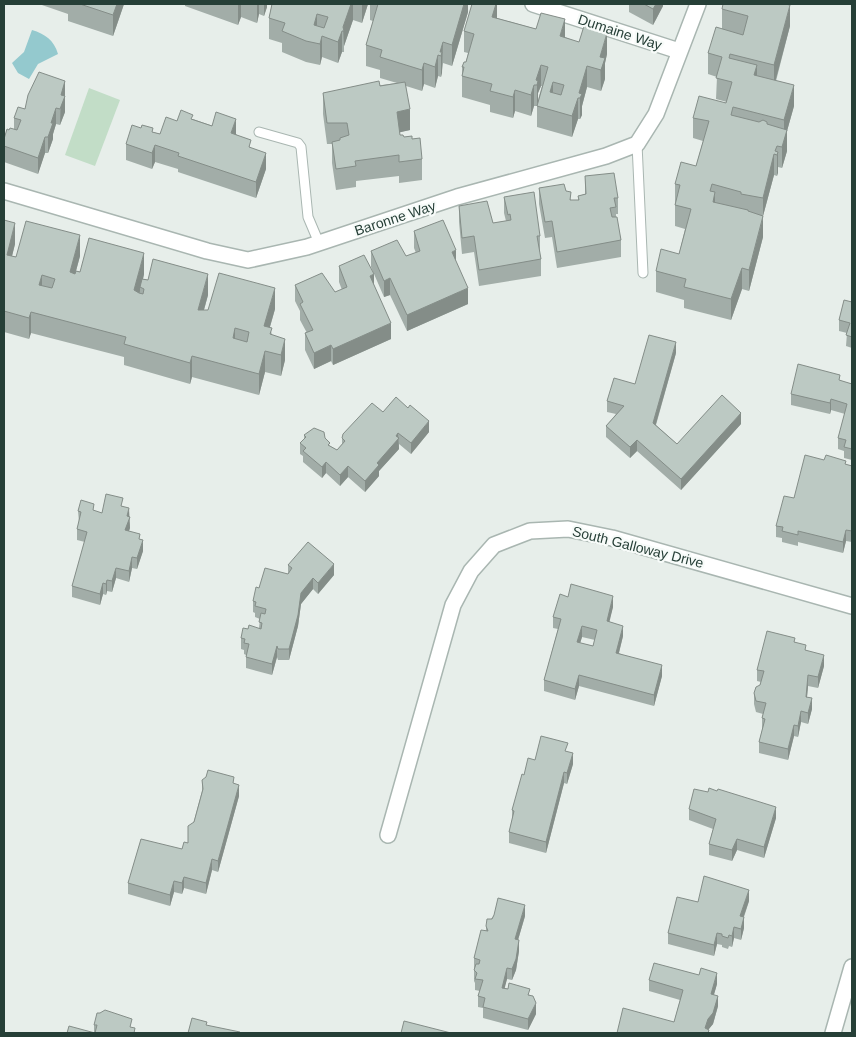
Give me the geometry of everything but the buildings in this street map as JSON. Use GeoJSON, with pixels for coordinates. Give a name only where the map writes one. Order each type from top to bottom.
{"type":"FeatureCollection","features":[{"type":"Feature","properties":{"kind":"street","name":"Dumaine Way"},"geometry":{"type":"LineString","coordinates":[[533,4],[679,51]]}},
{"type":"Feature","properties":{"kind":"street"},"geometry":{"type":"LineString","coordinates":[[637,144],[656,114],[698,4]]}},
{"type":"Feature","properties":{"kind":"street","name":"Baronne Way"},"geometry":{"type":"LineString","coordinates":[[4,191],[207,251],[248,260],[319,243],[458,197],[606,156],[637,144]]}},
{"type":"Feature","properties":{"kind":"street","name":"South Galloway Drive"},"geometry":{"type":"LineString","coordinates":[[388,835],[453,605],[471,571],[494,545],[530,531],[568,529],[612,538],[852,606]]}},
{"type":"Feature","properties":{"kind":"street"},"geometry":{"type":"LineString","coordinates":[[833,1033],[852,966]]}},
{"type":"Feature","properties":{"kind":"lane"},"geometry":{"type":"LineString","coordinates":[[259,132],[298,143],[301,147],[308,217],[319,243]]}},
{"type":"Feature","properties":{"kind":"lane"},"geometry":{"type":"LineString","coordinates":[[637,144],[643,273]]}},
{"type":"Feature","properties":{"kind":"green space"},"geometry":{"type":"Polygon","coordinates":[[[89,88],[120,100],[95,166],[65,155],[89,88]]]}},
{"type":"Feature","properties":{"kind":"water"},"geometry":{"type":"Polygon","coordinates":[[[32,30],[48,38],[58,54],[38,64],[29,79],[18,73],[12,63],[24,52],[32,30]]]}}]}
